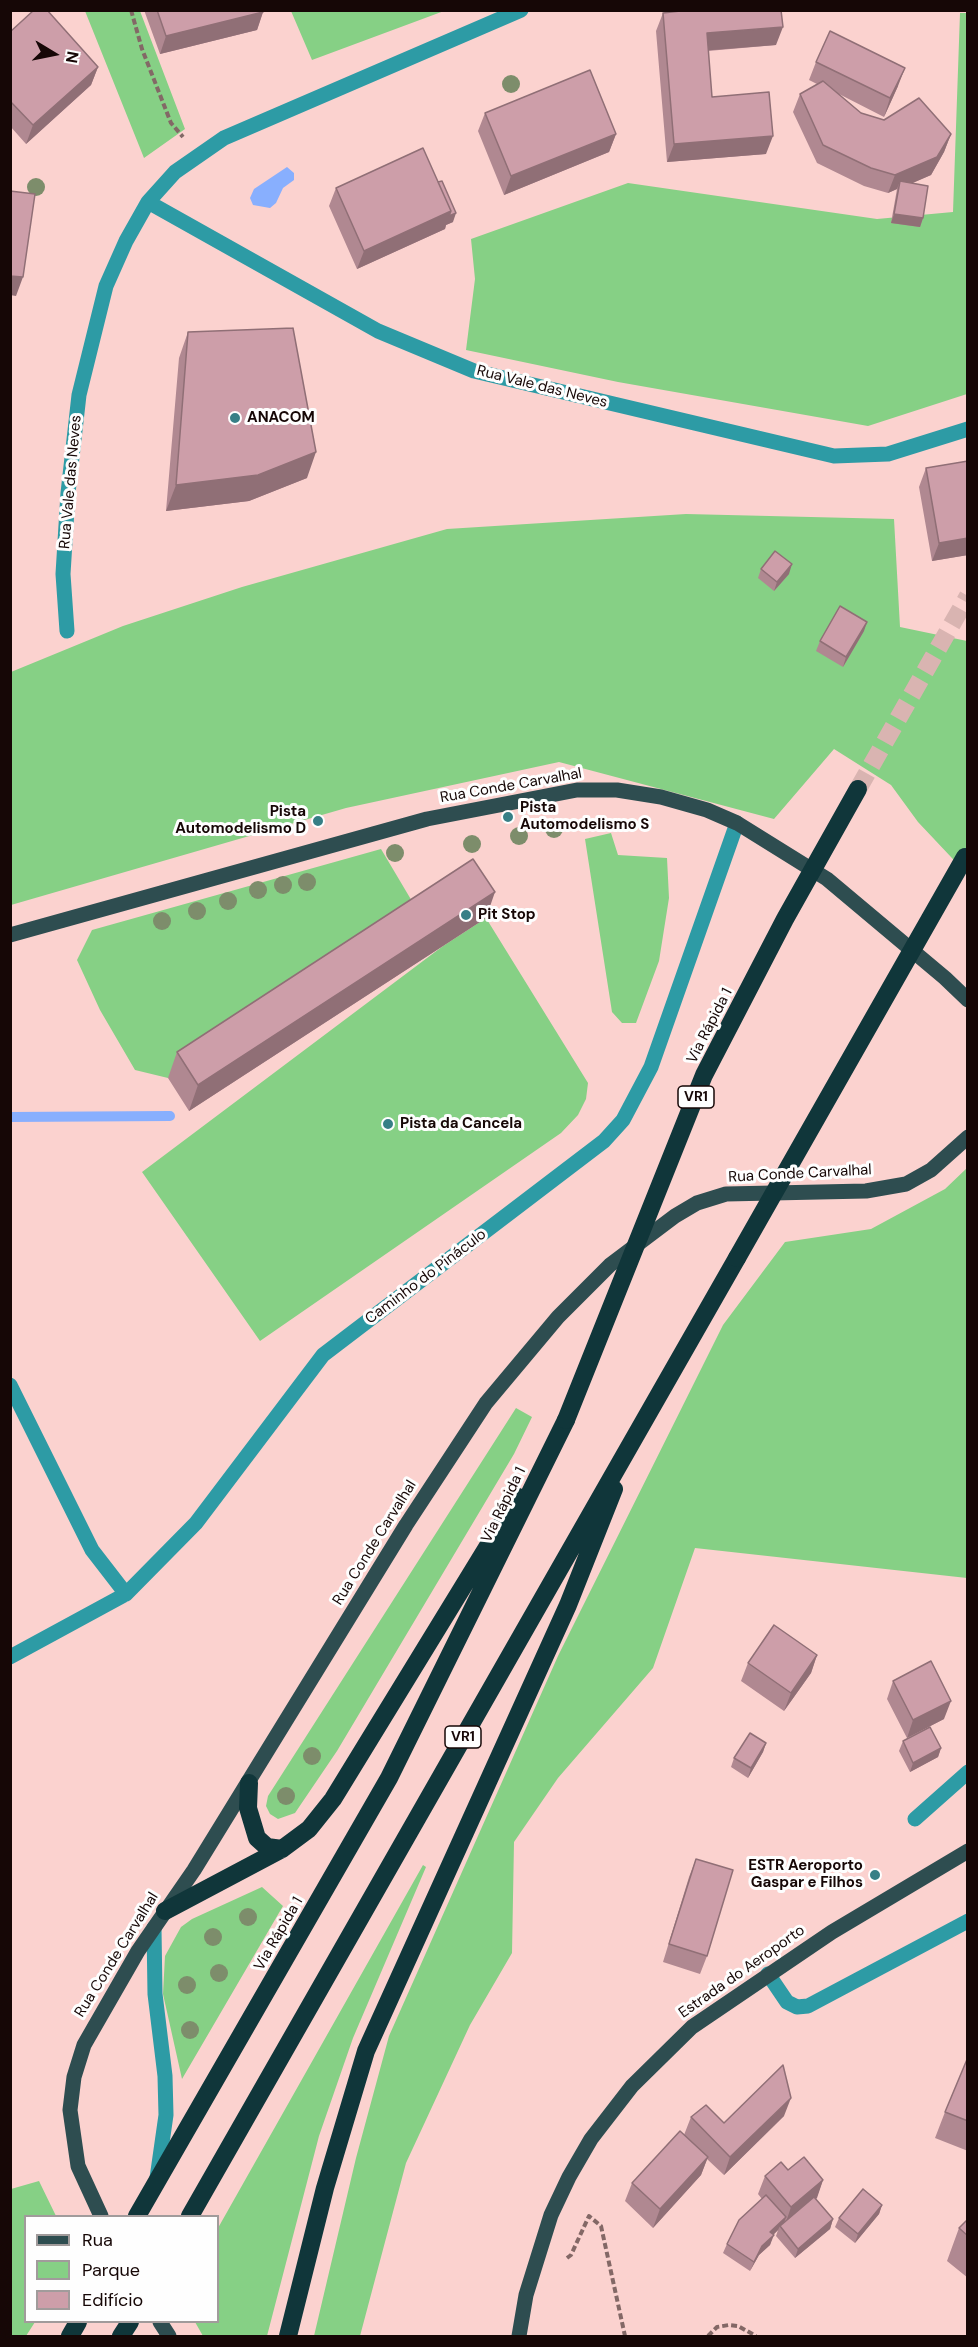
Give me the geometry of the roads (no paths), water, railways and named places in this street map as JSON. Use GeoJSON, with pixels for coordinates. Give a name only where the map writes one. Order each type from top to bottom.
{"type":"FeatureCollection","features":[{"type":"Feature","properties":{"kind":"highway","name":"Via Rápida 1"},"geometry":{"type":"LineString","coordinates":[[138,2215],[390,1778],[566,1420],[704,1075],[785,919],[858,789]]}},
{"type":"Feature","properties":{"kind":"highway","name":"VR1"},"geometry":{"type":"LineString","coordinates":[[191,2215],[965,857]]}},
{"type":"Feature","properties":{"kind":"highway"},"geometry":{"type":"LineString","coordinates":[[288,2337],[325,2188],[366,2051],[568,1605],[639,1427]]}},
{"type":"Feature","properties":{"kind":"highway"},"geometry":{"type":"LineString","coordinates":[[165,1911],[282,1849],[309,1829],[333,1799],[503,1519],[553,1446]]}},
{"type":"Feature","properties":{"kind":"highway"},"geometry":{"type":"LineString","coordinates":[[249,1783],[248,1808],[257,1838],[267,1847],[282,1849]]}},
{"type":"Feature","properties":{"kind":"highway"},"geometry":{"type":"LineString","coordinates":[[70,2337],[77,2323]]}},
{"type":"Feature","properties":{"kind":"highway"},"geometry":{"type":"LineString","coordinates":[[122,2337],[129,2323]]}},
{"type":"Feature","properties":{"kind":"main road","name":"Rua Conde Carvalhal"},"geometry":{"type":"LineString","coordinates":[[10,935],[427,819],[577,790],[617,790],[661,797],[707,810],[737,823],[827,879],[968,1000]]}},
{"type":"Feature","properties":{"kind":"main road","name":"Rua Conde Carvalhal"},"geometry":{"type":"LineString","coordinates":[[100,2215],[78,2166],[70,2110],[74,2077],[84,2045],[154,1928],[249,1783],[406,1525],[486,1403],[558,1317],[610,1265],[675,1216],[697,1203],[726,1194],[866,1191],[906,1184],[932,1170],[968,1137]]}},
{"type":"Feature","properties":{"kind":"main road","name":"Estrada do Aeroporto"},"geometry":{"type":"LineString","coordinates":[[519,2337],[526,2295],[537,2253],[568,2177],[591,2139],[632,2086],[692,2027],[831,1932],[968,1851]]}},
{"type":"Feature","properties":{"kind":"main road"},"geometry":{"type":"LineString","coordinates":[[161,2323],[169,2337]]}},
{"type":"Feature","properties":{"kind":"street","name":"Rua Vale das Neves"},"geometry":{"type":"LineString","coordinates":[[67,631],[63,574],[68,493],[79,395],[106,286],[126,241],[148,202],[175,172],[197,154],[224,138],[521,10]]}},
{"type":"Feature","properties":{"kind":"street","name":"Rua Vale das Neves"},"geometry":{"type":"LineString","coordinates":[[148,202],[378,331],[474,371],[834,456],[888,454],[968,429]]}},
{"type":"Feature","properties":{"kind":"street","name":"Caminho do Pináculo"},"geometry":{"type":"LineString","coordinates":[[10,1657],[126,1594],[196,1523],[323,1355],[604,1141],[623,1120],[651,1067],[737,823]]}},
{"type":"Feature","properties":{"kind":"street"},"geometry":{"type":"LineString","coordinates":[[10,1385],[92,1550],[126,1594]]}},
{"type":"Feature","properties":{"kind":"street"},"geometry":{"type":"LineString","coordinates":[[915,1819],[968,1772]]}},
{"type":"Feature","properties":{"kind":"street"},"geometry":{"type":"LineString","coordinates":[[768,1974],[787,2002],[798,2007],[808,2006],[968,1921]]}},
{"type":"Feature","properties":{"kind":"street"},"geometry":{"type":"LineString","coordinates":[[154,1928],[155,1994],[165,2076],[166,2115],[156,2184]]}},
{"type":"Feature","properties":{"kind":"water"},"geometry":{"type":"Polygon","coordinates":[[[287,167],[294,173],[294,180],[283,188],[276,203],[270,208],[253,205],[250,198],[254,189],[287,167]]]}},
{"type":"Feature","properties":{"kind":"waterway"},"geometry":{"type":"LineString","coordinates":[[10,1117],[170,1116]]}},
{"type":"Feature","properties":{"kind":"tunnel"},"geometry":{"type":"LineString","coordinates":[[858,789],[968,596]]}},
{"type":"Feature","properties":{"kind":"place","name":"ANACOM"},"geometry":{"type":"Point","coordinates":[235,418]}},
{"type":"Feature","properties":{"kind":"place","name":"Pista Automodelismo S"},"geometry":{"type":"Point","coordinates":[508,817]}},
{"type":"Feature","properties":{"kind":"place","name":"Pista Automodelismo D"},"geometry":{"type":"Point","coordinates":[318,821]}},
{"type":"Feature","properties":{"kind":"place","name":"Pit Stop"},"geometry":{"type":"Point","coordinates":[466,915]}},
{"type":"Feature","properties":{"kind":"place","name":"Pista da Cancela"},"geometry":{"type":"Point","coordinates":[388,1124]}},
{"type":"Feature","properties":{"kind":"place","name":"ESTR Aeroporto Gaspar e Filhos"},"geometry":{"type":"Point","coordinates":[875,1875]}}]}
